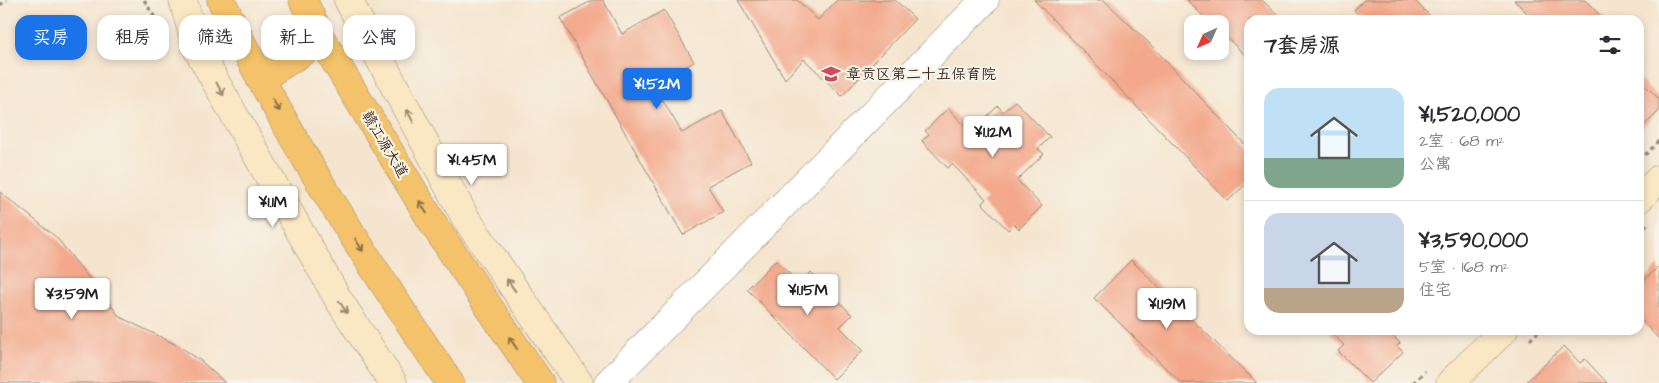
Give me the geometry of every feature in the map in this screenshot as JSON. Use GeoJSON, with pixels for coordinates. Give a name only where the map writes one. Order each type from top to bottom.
{"type":"FeatureCollection","features":[{"type":"Feature","properties":{"kind":"main road"},"geometry":{"type":"LineString","coordinates":[[205,0],[226,22],[368,261],[450,383]]}},
{"type":"Feature","properties":{"kind":"main road"},"geometry":{"type":"LineString","coordinates":[[221,0],[256,72]]}},
{"type":"Feature","properties":{"kind":"main road","name":"赣江源大道"},"geometry":{"type":"LineString","coordinates":[[333,53],[436,228],[540,383]]}},
{"type":"Feature","properties":{"kind":"main road"},"geometry":{"type":"LineString","coordinates":[[256,72],[268,60]]}},
{"type":"Feature","properties":{"kind":"street"},"geometry":{"type":"LineString","coordinates":[[183,0],[196,47],[338,299],[393,383]]}},
{"type":"Feature","properties":{"kind":"street"},"geometry":{"type":"LineString","coordinates":[[348,0],[465,217],[579,383]]}},
{"type":"Feature","properties":{"kind":"street"},"geometry":{"type":"LineString","coordinates":[[608,383],[985,0]]}},
{"type":"Feature","properties":{"kind":"street"},"geometry":{"type":"LineString","coordinates":[[1644,194],[1659,179]]}},
{"type":"Feature","properties":{"kind":"street"},"geometry":{"type":"LineString","coordinates":[[1450,383],[1499,335]]}},
{"type":"Feature","properties":{"kind":"path"},"geometry":{"type":"LineString","coordinates":[[0,5],[7,0]]}},
{"type":"Feature","properties":{"kind":"path"},"geometry":{"type":"LineString","coordinates":[[1644,156],[1659,141]]}},
{"type":"Feature","properties":{"kind":"building"},"geometry":{"type":"Polygon","coordinates":[[[593,0],[603,0],[622,34],[664,10],[694,62],[654,85],[682,133],[722,111],[751,162],[708,186],[723,212],[683,235],[560,18],[593,0]]]}},
{"type":"Feature","properties":{"kind":"building","name":"章贡区第二十五保育院"},"geometry":{"type":"Polygon","coordinates":[[[738,0],[797,0],[818,20],[837,0],[895,0],[915,19],[842,96],[804,59],[785,79],[738,0]]]}},
{"type":"Feature","properties":{"kind":"building"},"geometry":{"type":"Polygon","coordinates":[[[1034,0],[1104,0],[1151,45],[1244,144],[1244,186],[1228,201],[1034,0]]]}},
{"type":"Feature","properties":{"kind":"building"},"geometry":{"type":"Polygon","coordinates":[[[1187,0],[1262,0],[1278,15],[1244,15],[1244,54],[1229,40],[1229,15],[1202,15],[1187,0]]]}},
{"type":"Feature","properties":{"kind":"building"},"geometry":{"type":"Polygon","coordinates":[[[1364,0],[1414,0],[1429,15],[1359,15],[1354,10],[1364,0]]]}},
{"type":"Feature","properties":{"kind":"building"},"geometry":{"type":"Polygon","coordinates":[[[1514,0],[1585,0],[1600,15],[1529,15],[1514,0]]]}},
{"type":"Feature","properties":{"kind":"building"},"geometry":{"type":"Polygon","coordinates":[[[1644,84],[1659,99],[1659,111],[1644,126],[1644,84]]]}},
{"type":"Feature","properties":{"kind":"building"},"geometry":{"type":"Polygon","coordinates":[[[1015,101],[1050,137],[1038,149],[1044,154],[1017,180],[1042,206],[1019,229],[1014,224],[1008,230],[982,203],[986,199],[952,164],[948,168],[922,141],[929,134],[925,131],[948,108],[971,132],[998,106],[1003,112],[1015,101]]]}},
{"type":"Feature","properties":{"kind":"building"},"geometry":{"type":"Polygon","coordinates":[[[0,192],[56,237],[120,317],[179,346],[201,361],[225,383],[0,383],[0,192]]]}},
{"type":"Feature","properties":{"kind":"building"},"geometry":{"type":"Polygon","coordinates":[[[776,260],[799,284],[811,272],[852,315],[840,327],[863,350],[834,379],[747,289],[776,260]]]}},
{"type":"Feature","properties":{"kind":"building"},"geometry":{"type":"Polygon","coordinates":[[[1131,260],[1257,383],[1181,383],[1094,298],[1131,260]]]}},
{"type":"Feature","properties":{"kind":"building"},"geometry":{"type":"Polygon","coordinates":[[[1659,266],[1659,339],[1644,323],[1644,280],[1659,266]]]}},
{"type":"Feature","properties":{"kind":"building"},"geometry":{"type":"Polygon","coordinates":[[[1333,335],[1392,335],[1400,343],[1397,346],[1403,352],[1370,383],[1338,351],[1344,345],[1333,335]]]}},
{"type":"Feature","properties":{"kind":"building"},"geometry":{"type":"Polygon","coordinates":[[[1564,346],[1580,363],[1585,359],[1607,383],[1525,383],[1564,346]]]}},
{"type":"Feature","properties":{"kind":"place","name":"章贡区第二十五保育院"},"geometry":{"type":"Point","coordinates":[831,74]}}]}
